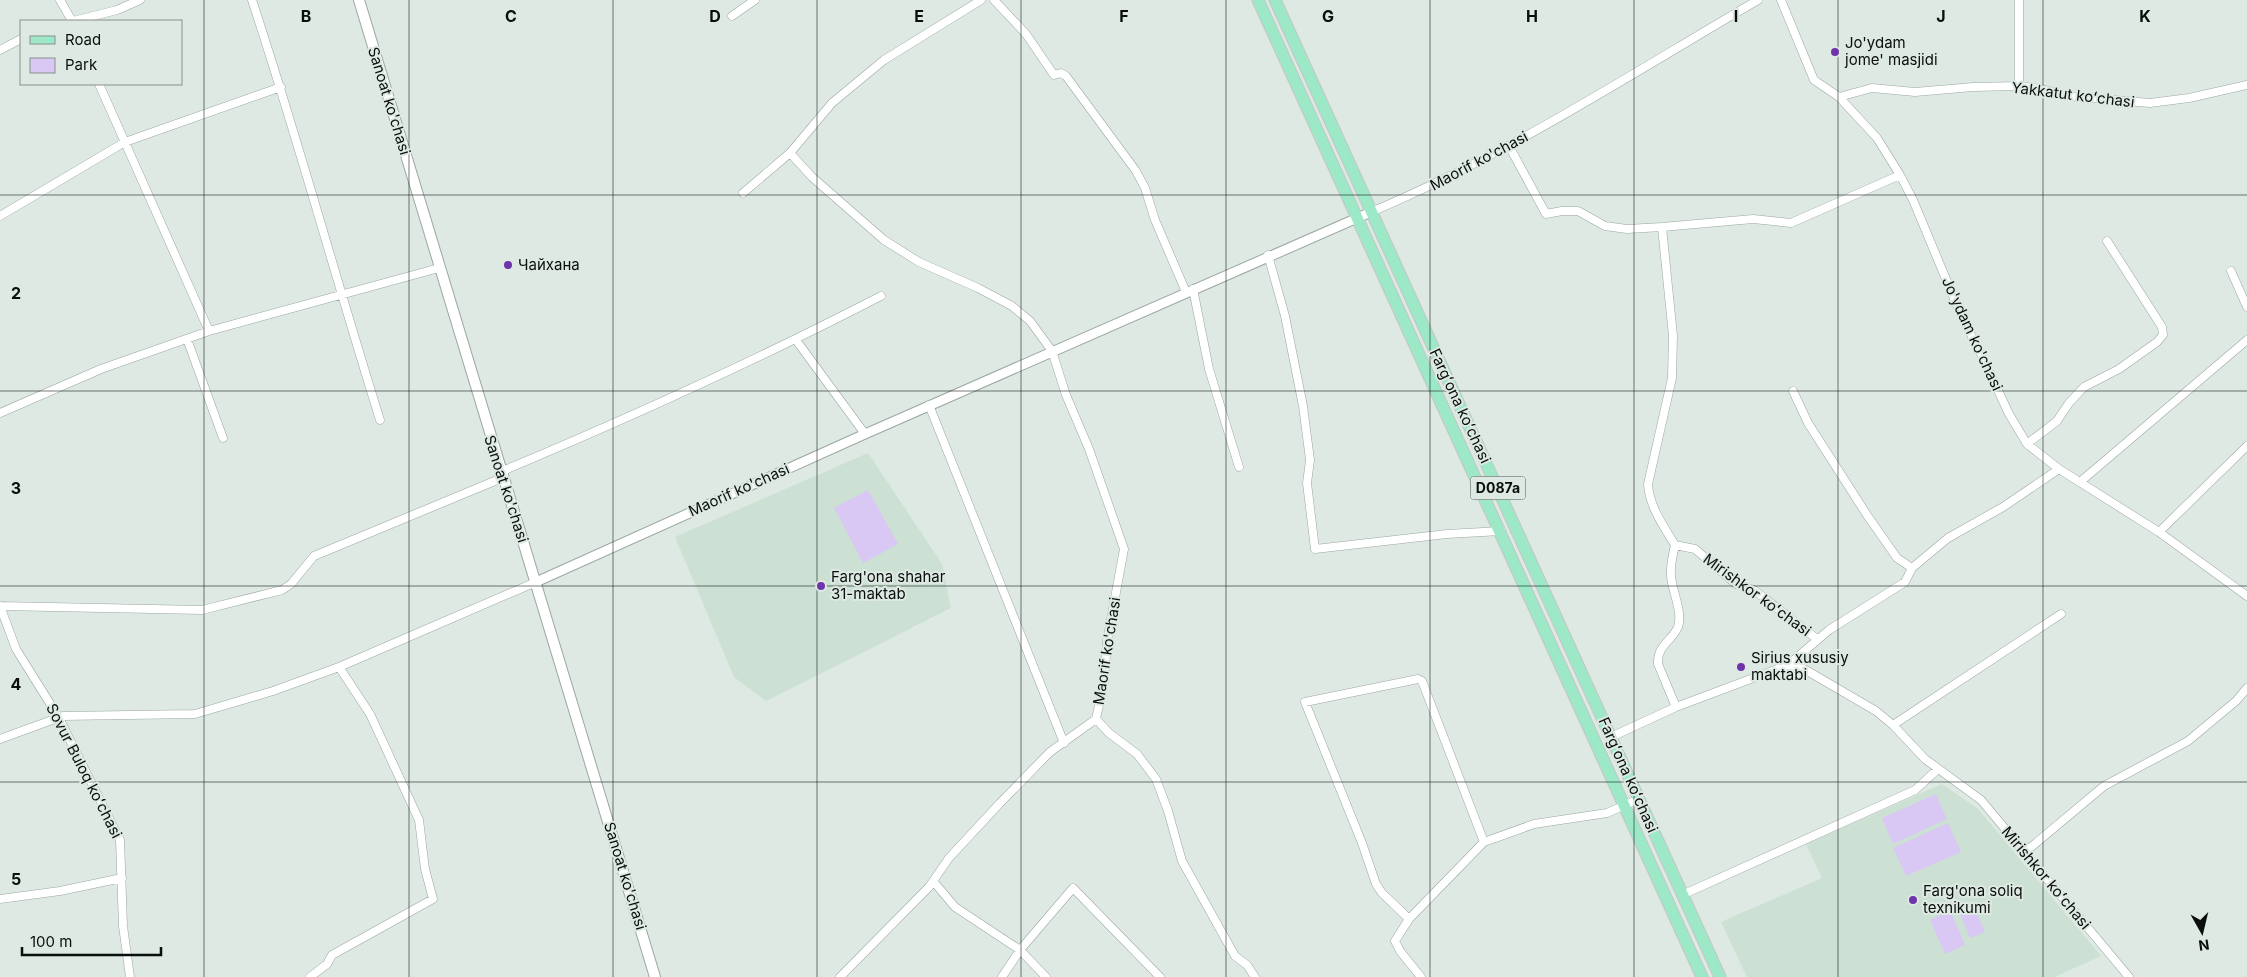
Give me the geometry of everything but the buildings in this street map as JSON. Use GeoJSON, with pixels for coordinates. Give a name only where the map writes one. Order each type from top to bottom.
{"type":"FeatureCollection","features":[{"type":"Feature","properties":{"kind":"main road","name":"Sanoat ko'chasi"},"geometry":{"type":"LineString","coordinates":[[359,0],[501,475],[536,582],[655,977]]}},
{"type":"Feature","properties":{"kind":"main road","name":"Fargʻona koʻchasi"},"geometry":{"type":"LineString","coordinates":[[1258,0],[1626,805],[1702,977]]}},
{"type":"Feature","properties":{"kind":"main road","name":"Fargʻona koʻchasi"},"geometry":{"type":"LineString","coordinates":[[1275,0],[1720,977]]}},
{"type":"Feature","properties":{"kind":"street"},"geometry":{"type":"LineString","coordinates":[[60,0],[72,20]]}},
{"type":"Feature","properties":{"kind":"street"},"geometry":{"type":"LineString","coordinates":[[77,20],[116,10],[140,0]]}},
{"type":"Feature","properties":{"kind":"street"},"geometry":{"type":"LineString","coordinates":[[252,0],[281,88],[341,295],[380,420]]}},
{"type":"Feature","properties":{"kind":"street"},"geometry":{"type":"LineString","coordinates":[[732,16],[754,0]]}},
{"type":"Feature","properties":{"kind":"street"},"geometry":{"type":"LineString","coordinates":[[743,193],[790,153],[832,102],[876,66],[982,0]]}},
{"type":"Feature","properties":{"kind":"street"},"geometry":{"type":"LineString","coordinates":[[994,0],[1026,34],[1054,75],[1061,73],[1066,76],[1136,171],[1145,188],[1155,220],[1190,291],[1209,369],[1240,467]]}},
{"type":"Feature","properties":{"kind":"street","name":"Maorif ko'chasi"},"geometry":{"type":"LineString","coordinates":[[536,582],[1268,255],[1429,188],[1509,146],[1758,0]]}},
{"type":"Feature","properties":{"kind":"street","name":"Jo'ydam ko'chasi"},"geometry":{"type":"LineString","coordinates":[[1781,0],[1814,80],[1838,96],[1877,138],[1914,200],[1961,315],[2008,414],[2027,444],[2059,470],[2159,532],[2247,596]]}},
{"type":"Feature","properties":{"kind":"street"},"geometry":{"type":"LineString","coordinates":[[2019,0],[2019,86]]}},
{"type":"Feature","properties":{"kind":"street"},"geometry":{"type":"LineString","coordinates":[[0,50],[20,40]]}},
{"type":"Feature","properties":{"kind":"street"},"geometry":{"type":"LineString","coordinates":[[100,85],[209,331]]}},
{"type":"Feature","properties":{"kind":"street","name":"Yakkatut koʻchasi"},"geometry":{"type":"LineString","coordinates":[[1838,96],[1872,88],[1915,92],[1973,87],[2019,86],[2042,89],[2067,96],[2150,103],[2189,98],[2247,85]]}},
{"type":"Feature","properties":{"kind":"street"},"geometry":{"type":"LineString","coordinates":[[0,216],[125,142],[281,88]]}},
{"type":"Feature","properties":{"kind":"street"},"geometry":{"type":"LineString","coordinates":[[1509,146],[1546,214],[1578,211],[1606,226],[1627,229],[1753,219],[1791,223],[1900,175]]}},
{"type":"Feature","properties":{"kind":"street"},"geometry":{"type":"LineString","coordinates":[[790,153],[812,177],[884,240],[919,262],[978,288],[1012,306],[1030,321],[1052,352]]}},
{"type":"Feature","properties":{"kind":"street"},"geometry":{"type":"LineString","coordinates":[[1662,227],[1673,336],[1672,378],[1648,484],[1649,492],[1661,521],[1675,545],[1670,568],[1679,617],[1678,628],[1666,640],[1657,656],[1658,664],[1676,707]]}},
{"type":"Feature","properties":{"kind":"street"},"geometry":{"type":"LineString","coordinates":[[2027,444],[2057,421],[2069,403],[2084,387],[2118,369],[2157,342],[2163,335],[2162,327],[2107,241]]}},
{"type":"Feature","properties":{"kind":"street"},"geometry":{"type":"LineString","coordinates":[[1268,255],[1284,316],[1303,406],[1310,460],[1307,483],[1315,549],[1438,535],[1501,531]]}},
{"type":"Feature","properties":{"kind":"street"},"geometry":{"type":"LineString","coordinates":[[0,413],[101,369],[209,331],[439,268]]}},
{"type":"Feature","properties":{"kind":"street"},"geometry":{"type":"LineString","coordinates":[[2231,271],[2247,307]]}},
{"type":"Feature","properties":{"kind":"street"},"geometry":{"type":"LineString","coordinates":[[0,606],[202,610],[282,590],[291,584],[314,556],[501,475],[796,340],[881,296]]}},
{"type":"Feature","properties":{"kind":"street"},"geometry":{"type":"LineString","coordinates":[[187,339],[223,438]]}},
{"type":"Feature","properties":{"kind":"street"},"geometry":{"type":"LineString","coordinates":[[796,340],[864,434]]}},
{"type":"Feature","properties":{"kind":"street"},"geometry":{"type":"LineString","coordinates":[[2080,482],[2247,340]]}},
{"type":"Feature","properties":{"kind":"street","name":"Maorif ko'chasi"},"geometry":{"type":"LineString","coordinates":[[840,977],[934,881],[949,858],[1050,752],[1096,720],[1104,682],[1107,641],[1124,549],[1089,449],[1066,395],[1052,352]]}},
{"type":"Feature","properties":{"kind":"street"},"geometry":{"type":"LineString","coordinates":[[1793,391],[1808,423],[1867,515],[1897,558],[1912,568]]}},
{"type":"Feature","properties":{"kind":"street"},"geometry":{"type":"LineString","coordinates":[[930,405],[1064,743]]}},
{"type":"Feature","properties":{"kind":"street"},"geometry":{"type":"LineString","coordinates":[[2159,532],[2247,446]]}},
{"type":"Feature","properties":{"kind":"street"},"geometry":{"type":"LineString","coordinates":[[1611,737],[1676,707],[1788,665],[1817,639],[1905,582],[1912,568],[1948,538],[2003,507],[2059,470]]}},
{"type":"Feature","properties":{"kind":"street","name":"Mirishkor koʻchasi"},"geometry":{"type":"LineString","coordinates":[[1675,545],[1695,549],[1736,584],[1754,590],[1817,639]]}},
{"type":"Feature","properties":{"kind":"street"},"geometry":{"type":"LineString","coordinates":[[0,738],[63,716],[196,714],[274,691],[339,667],[536,582]]}},
{"type":"Feature","properties":{"kind":"street","name":"Sovur Buloq koʻchasi"},"geometry":{"type":"LineString","coordinates":[[0,606],[16,649],[59,718],[120,840],[123,926],[130,977]]}},
{"type":"Feature","properties":{"kind":"street"},"geometry":{"type":"LineString","coordinates":[[1893,725],[2061,614]]}},
{"type":"Feature","properties":{"kind":"street","name":"Mirishkor koʻchasi"},"geometry":{"type":"LineString","coordinates":[[1788,665],[1804,669],[1876,711],[1893,725],[1925,759],[1981,800],[2129,977]]}},
{"type":"Feature","properties":{"kind":"street"},"geometry":{"type":"LineString","coordinates":[[312,976],[327,964],[332,955],[433,899],[426,869],[419,820],[370,714],[339,667]]}},
{"type":"Feature","properties":{"kind":"street"},"geometry":{"type":"LineString","coordinates":[[1409,919],[1382,893],[1376,884],[1362,843],[1305,702],[1418,678],[1422,681],[1484,842]]}},
{"type":"Feature","properties":{"kind":"street"},"geometry":{"type":"LineString","coordinates":[[2024,853],[2104,786],[2188,741],[2236,702],[2247,688]]}},
{"type":"Feature","properties":{"kind":"street"},"geometry":{"type":"LineString","coordinates":[[1096,720],[1109,733],[1137,754],[1156,780],[1168,811],[1182,861],[1235,956],[1247,965],[1254,977]]}},
{"type":"Feature","properties":{"kind":"street"},"geometry":{"type":"LineString","coordinates":[[1682,895],[1915,790],[1938,769]]}},
{"type":"Feature","properties":{"kind":"street"},"geometry":{"type":"LineString","coordinates":[[1421,977],[1400,951],[1395,941],[1409,919],[1484,842],[1534,824],[1608,813],[1639,800]]}},
{"type":"Feature","properties":{"kind":"street"},"geometry":{"type":"LineString","coordinates":[[0,899],[60,891],[122,878]]}},
{"type":"Feature","properties":{"kind":"street"},"geometry":{"type":"LineString","coordinates":[[934,881],[955,907],[1020,950],[1046,977]]}},
{"type":"Feature","properties":{"kind":"street"},"geometry":{"type":"LineString","coordinates":[[1002,977],[1020,950],[1073,888],[1160,977]]}},
{"type":"Feature","properties":{"kind":"shaded area","name":"Farg'ona shahar 31-maktab"},"geometry":{"type":"Polygon","coordinates":[[[868,453],[942,564],[951,608],[766,701],[734,677],[675,537],[868,453]]]}},
{"type":"Feature","properties":{"kind":"shaded area","name":"Farg'ona soliq texnikumi"},"geometry":{"type":"Polygon","coordinates":[[[1942,784],[1978,809],[2101,956],[2054,977],[1747,977],[1721,922],[1822,878],[1806,844],[1942,784]]]}},
{"type":"Feature","properties":{"kind":"green space"},"geometry":{"type":"Polygon","coordinates":[[[868,490],[898,544],[863,563],[834,508],[868,490]]]}},
{"type":"Feature","properties":{"kind":"green space"},"geometry":{"type":"Polygon","coordinates":[[[1936,794],[1947,819],[1893,844],[1882,818],[1936,794]]]}},
{"type":"Feature","properties":{"kind":"green space"},"geometry":{"type":"Polygon","coordinates":[[[1948,823],[1961,852],[1906,876],[1893,848],[1948,823]]]}},
{"type":"Feature","properties":{"kind":"green space"},"geometry":{"type":"Polygon","coordinates":[[[1973,903],[1985,932],[1970,938],[1958,909],[1973,903]]]}},
{"type":"Feature","properties":{"kind":"green space"},"geometry":{"type":"Polygon","coordinates":[[[1950,910],[1965,945],[1945,954],[1930,920],[1950,910]]]}},
{"type":"Feature","properties":{"kind":"place","name":"Jo'ydam jome' masjidi"},"geometry":{"type":"Point","coordinates":[1835,52]}},
{"type":"Feature","properties":{"kind":"place","name":"Чайхана"},"geometry":{"type":"Point","coordinates":[508,265]}},
{"type":"Feature","properties":{"kind":"place","name":"Farg'ona shahar 31-maktab"},"geometry":{"type":"Point","coordinates":[821,586]}},
{"type":"Feature","properties":{"kind":"place","name":"Sirius xususiy maktabi"},"geometry":{"type":"Point","coordinates":[1741,667]}},
{"type":"Feature","properties":{"kind":"place","name":"Farg'ona soliq texnikumi"},"geometry":{"type":"Point","coordinates":[1913,900]}}]}
